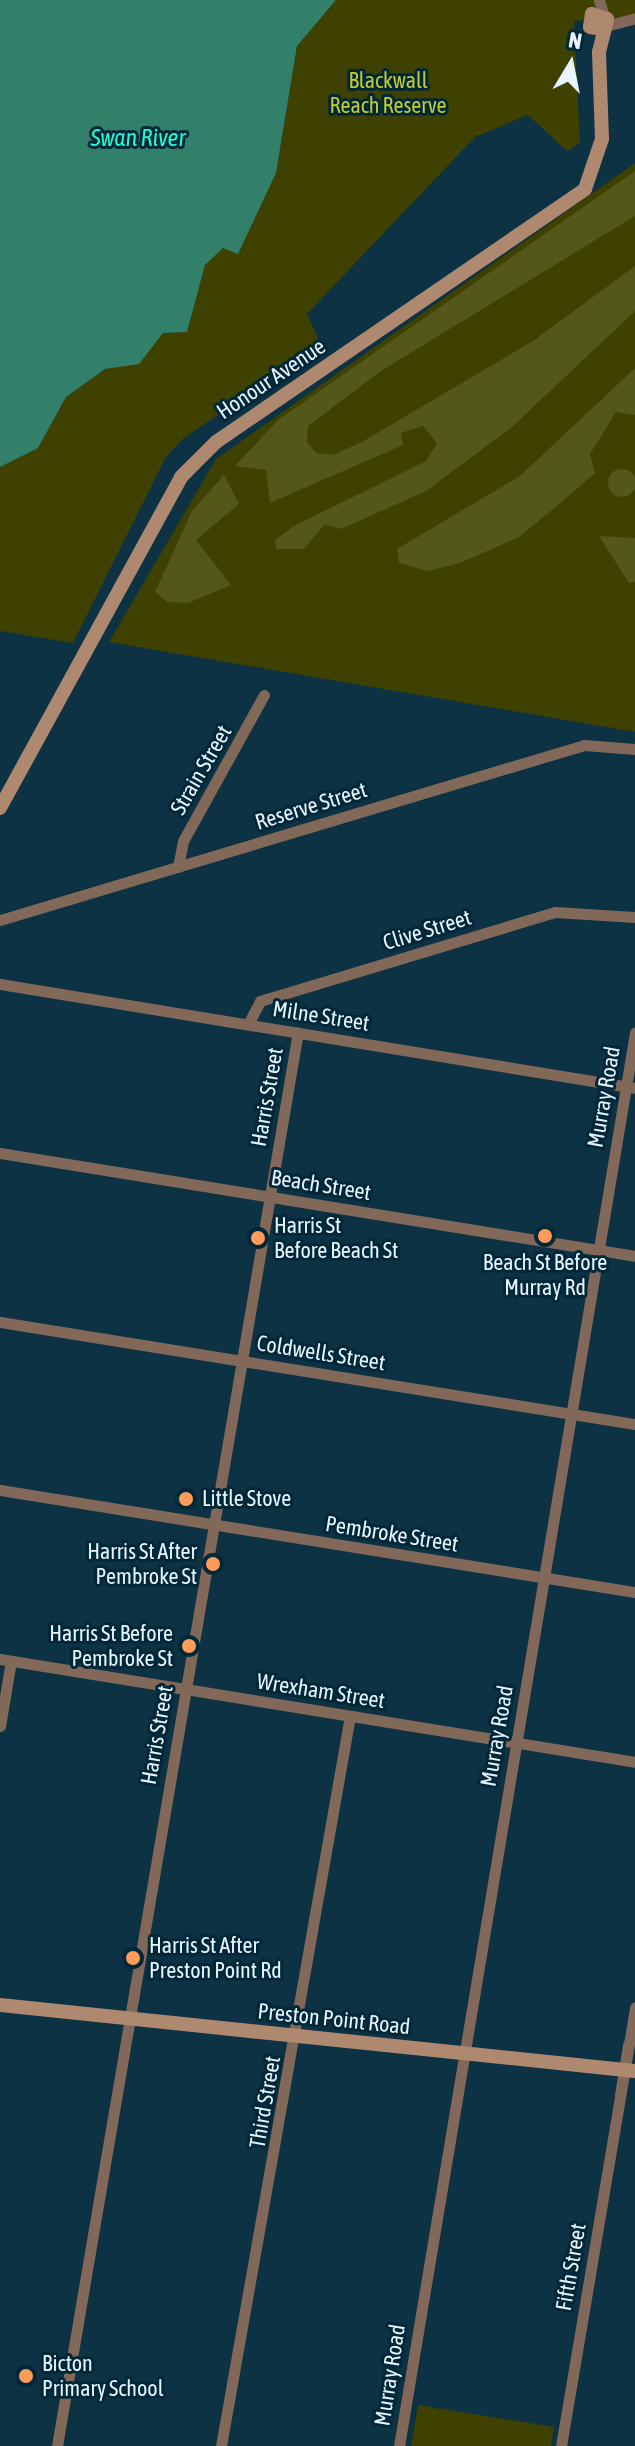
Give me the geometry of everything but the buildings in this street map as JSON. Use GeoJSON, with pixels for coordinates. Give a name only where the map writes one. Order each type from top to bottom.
{"type":"FeatureCollection","features":[{"type":"Feature","properties":{"kind":"street"},"geometry":{"type":"LineString","coordinates":[[599,16],[631,18]]}},
{"type":"Feature","properties":{"kind":"street","name":"Honour Avenue"},"geometry":{"type":"LineString","coordinates":[[0,808],[181,477],[216,442],[585,189],[602,139],[599,16]]}},
{"type":"Feature","properties":{"kind":"street","name":"Strain Street"},"geometry":{"type":"LineString","coordinates":[[178,867],[183,841],[264,695]]}},
{"type":"Feature","properties":{"kind":"street","name":"Reserve Street"},"geometry":{"type":"LineString","coordinates":[[0,920],[584,745],[635,749]]}},
{"type":"Feature","properties":{"kind":"street","name":"Clive Street"},"geometry":{"type":"LineString","coordinates":[[248,1024],[260,1001],[555,912],[635,917]]}},
{"type":"Feature","properties":{"kind":"street","name":"Milne Street"},"geometry":{"type":"LineString","coordinates":[[0,984],[631,1087]]}},
{"type":"Feature","properties":{"kind":"street","name":"Harris Street"},"geometry":{"type":"LineString","coordinates":[[57,2446],[298,1032]]}},
{"type":"Feature","properties":{"kind":"street","name":"Murray Road"},"geometry":{"type":"LineString","coordinates":[[399,2446],[543,1578],[599,1250],[631,1087],[635,1033]]}},
{"type":"Feature","properties":{"kind":"street","name":"Beach Street"},"geometry":{"type":"LineString","coordinates":[[0,1153],[635,1256]]}},
{"type":"Feature","properties":{"kind":"street","name":"Coldwells Street"},"geometry":{"type":"LineString","coordinates":[[0,1322],[635,1424]]}},
{"type":"Feature","properties":{"kind":"street","name":"Pembroke Street"},"geometry":{"type":"LineString","coordinates":[[0,1490],[635,1592]]}},
{"type":"Feature","properties":{"kind":"street"},"geometry":{"type":"LineString","coordinates":[[0,1726],[5,1660]]}},
{"type":"Feature","properties":{"kind":"street","name":"Wrexham Street"},"geometry":{"type":"LineString","coordinates":[[5,1660],[635,1762]]}},
{"type":"Feature","properties":{"kind":"street","name":"Third Street"},"geometry":{"type":"LineString","coordinates":[[221,2446],[296,2037],[350,1716]]}},
{"type":"Feature","properties":{"kind":"street","name":"Fifth Street"},"geometry":{"type":"LineString","coordinates":[[561,2446],[620,2095],[628,2070],[628,2045],[635,2007]]}},
{"type":"Feature","properties":{"kind":"street","name":"Preston Point Road"},"geometry":{"type":"LineString","coordinates":[[0,2008],[628,2070]]}},
{"type":"Feature","properties":{"kind":"green space","name":"Blackwall Reach Reserve"},"geometry":{"type":"Polygon","coordinates":[[[336,0],[635,0],[635,18],[574,21],[580,143],[567,151],[528,115],[475,137],[307,314],[321,345],[184,438],[166,457],[73,643],[0,631],[0,467],[38,448],[66,397],[163,333],[187,332],[205,265],[223,247],[238,253],[276,173],[297,46],[336,0]]]}},
{"type":"Feature","properties":{"kind":"green space"},"geometry":{"type":"Polygon","coordinates":[[[635,163],[635,732],[109,642],[216,459],[635,163]]]}},
{"type":"Feature","properties":{"kind":"green space"},"geometry":{"type":"Polygon","coordinates":[[[418,2405],[554,2427],[551,2446],[411,2446],[418,2405]]]}},
{"type":"Feature","properties":{"kind":"shaded area"},"geometry":{"type":"Polygon","coordinates":[[[635,171],[635,216],[381,371],[308,426],[307,442],[316,453],[333,455],[362,442],[533,341],[635,266],[635,311],[512,427],[426,491],[341,529],[325,524],[304,549],[276,549],[275,540],[294,526],[426,461],[437,443],[423,426],[401,433],[403,445],[270,503],[266,470],[235,466],[278,420],[635,171]]]}},
{"type":"Feature","properties":{"kind":"shaded area"},"geometry":{"type":"Polygon","coordinates":[[[635,368],[635,415],[616,412],[590,454],[595,473],[558,505],[519,537],[460,563],[428,571],[399,563],[397,549],[520,476],[635,368]]]}},
{"type":"Feature","properties":{"kind":"shaded area"},"geometry":{"type":"Polygon","coordinates":[[[622,469],[632,473],[636,483],[632,493],[622,497],[612,493],[608,483],[612,473],[622,469]]]}},
{"type":"Feature","properties":{"kind":"shaded area"},"geometry":{"type":"Polygon","coordinates":[[[224,475],[239,504],[196,540],[231,585],[188,603],[167,602],[155,592],[192,511],[224,475]]]}},
{"type":"Feature","properties":{"kind":"shaded area"},"geometry":{"type":"Polygon","coordinates":[[[599,536],[635,538],[635,582],[629,583],[599,536]]]}},
{"type":"Feature","properties":{"kind":"water","name":"Swan River"},"geometry":{"type":"Polygon","coordinates":[[[0,0],[336,0],[297,46],[276,173],[238,254],[223,248],[205,265],[187,332],[163,333],[139,364],[105,369],[66,397],[38,448],[0,467],[0,0]]]}},
{"type":"Feature","properties":{"kind":"place","name":"Beach St Before Murray Rd"},"geometry":{"type":"Point","coordinates":[545,1236]}},
{"type":"Feature","properties":{"kind":"place","name":"Harris St Before Beach St"},"geometry":{"type":"Point","coordinates":[258,1238]}},
{"type":"Feature","properties":{"kind":"place","name":"Little Stove"},"geometry":{"type":"Point","coordinates":[186,1499]}},
{"type":"Feature","properties":{"kind":"place","name":"Harris St After Pembroke St"},"geometry":{"type":"Point","coordinates":[213,1564]}},
{"type":"Feature","properties":{"kind":"place","name":"Harris St Before Pembroke St"},"geometry":{"type":"Point","coordinates":[189,1646]}},
{"type":"Feature","properties":{"kind":"place","name":"Harris St After Preston Point Rd"},"geometry":{"type":"Point","coordinates":[133,1958]}},
{"type":"Feature","properties":{"kind":"place","name":"Bicton Primary School"},"geometry":{"type":"Point","coordinates":[26,2376]}}]}
